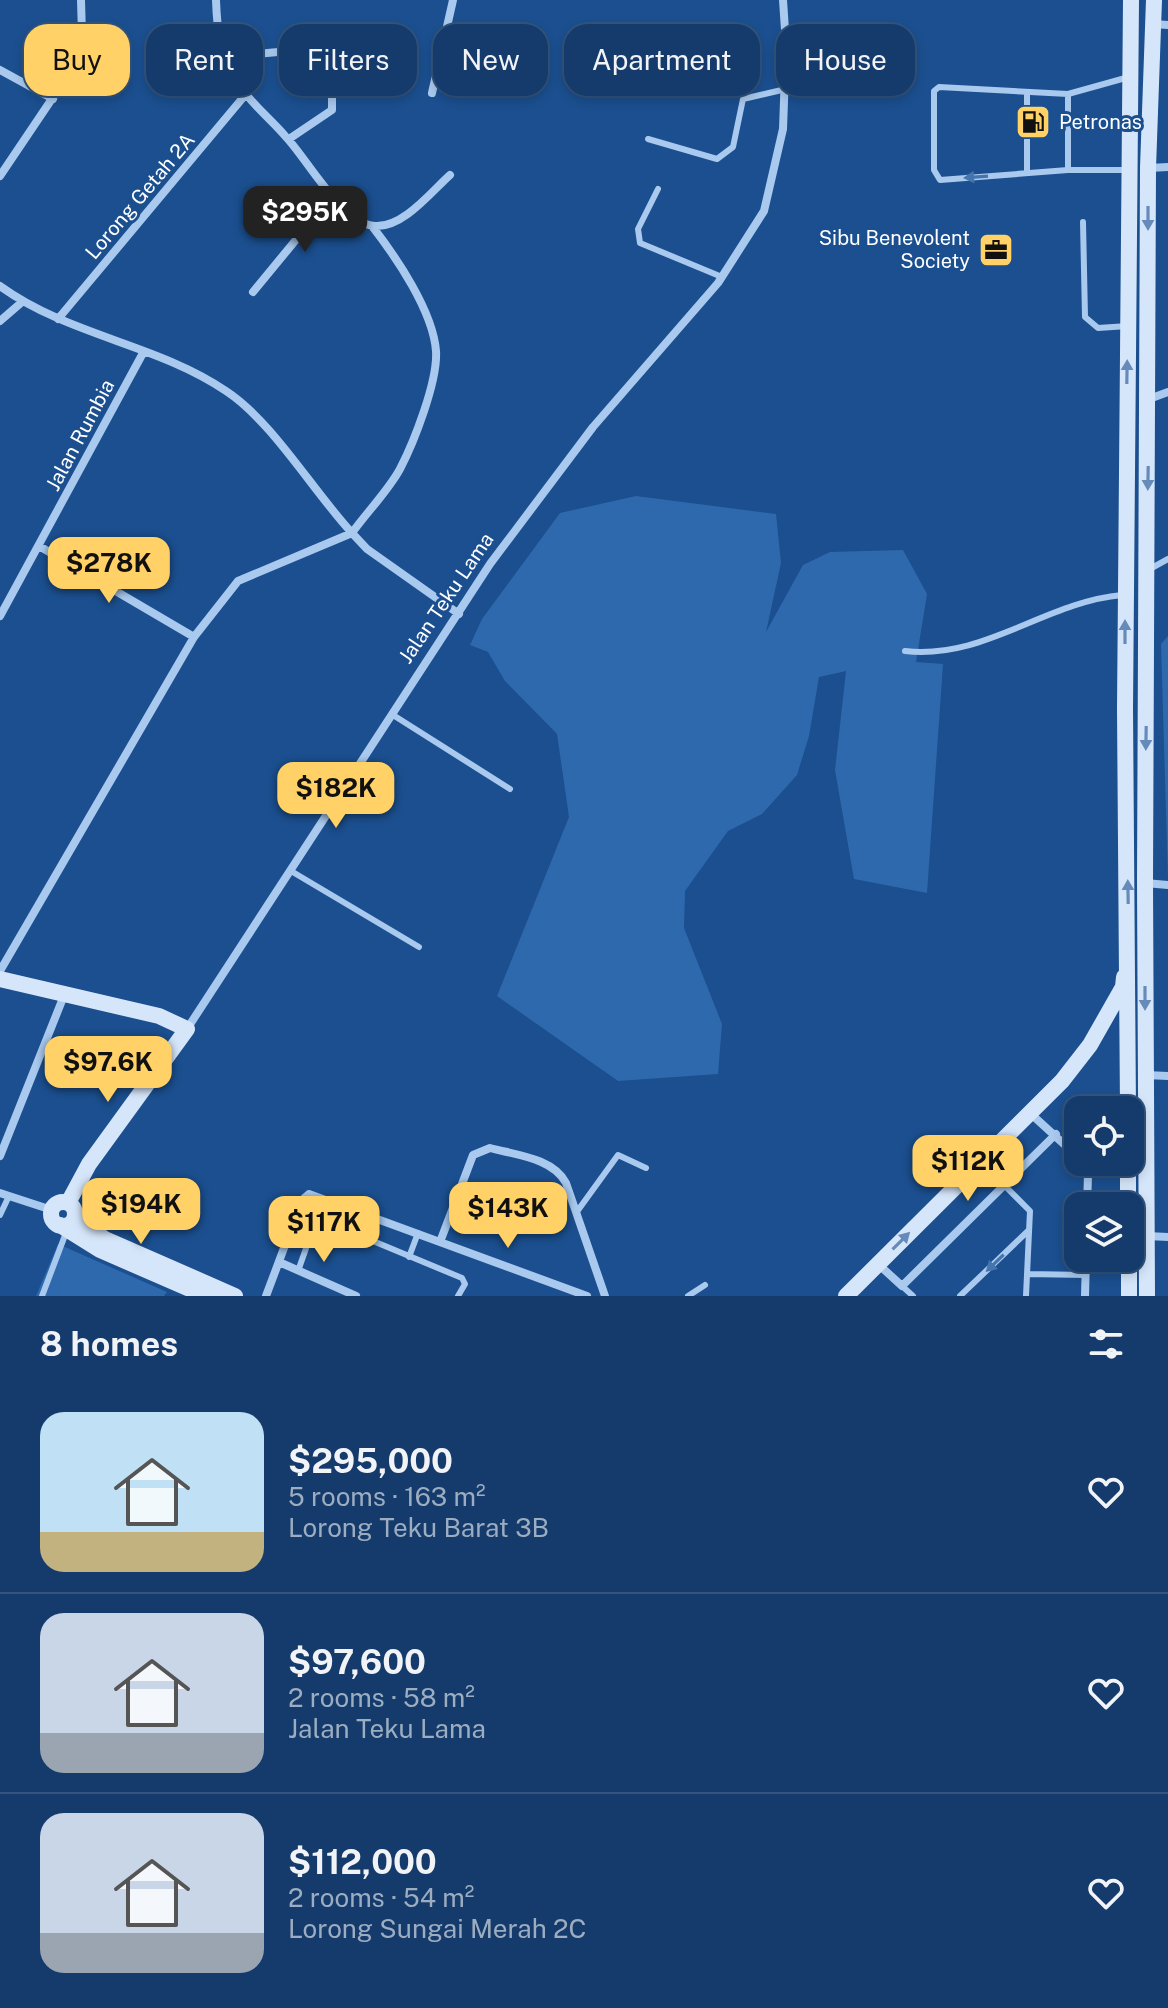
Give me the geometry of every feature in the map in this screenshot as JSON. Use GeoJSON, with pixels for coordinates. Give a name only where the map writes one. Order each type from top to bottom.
{"type":"FeatureCollection","features":[{"type":"Feature","properties":{"kind":"main road"},"geometry":{"type":"LineString","coordinates":[[1128,1096],[1125,595],[1131,0]]}},
{"type":"Feature","properties":{"kind":"main road"},"geometry":{"type":"LineString","coordinates":[[1147,1296],[1148,168],[1161,25],[1154,0]]}},
{"type":"Feature","properties":{"kind":"main road"},"geometry":{"type":"LineString","coordinates":[[846,1296],[1030,1113],[1090,1045],[1123,987],[1129,951]]}},
{"type":"Feature","properties":{"kind":"main road"},"geometry":{"type":"LineString","coordinates":[[0,979],[159,1016],[187,1029]]}},
{"type":"Feature","properties":{"kind":"main road","name":"Jalan Teku Lama"},"geometry":{"type":"LineString","coordinates":[[64,1216],[89,1164],[187,1029]]}},
{"type":"Feature","properties":{"kind":"main road"},"geometry":{"type":"LineString","coordinates":[[64,1216],[100,1250],[206,1296]]}},
{"type":"Feature","properties":{"kind":"main road"},"geometry":{"type":"LineString","coordinates":[[64,1216],[105,1239],[235,1296]]}},
{"type":"Feature","properties":{"kind":"main road"},"geometry":{"type":"LineString","coordinates":[[1129,1272],[1129,1296]]}},
{"type":"Feature","properties":{"kind":"street"},"geometry":{"type":"LineString","coordinates":[[0,176],[53,99],[79,51],[81,0]]}},
{"type":"Feature","properties":{"kind":"street"},"geometry":{"type":"LineString","coordinates":[[216,0],[217,24]]}},
{"type":"Feature","properties":{"kind":"street"},"geometry":{"type":"LineString","coordinates":[[432,93],[453,0]]}},
{"type":"Feature","properties":{"kind":"street","name":"Jalan Teku Lama"},"geometry":{"type":"LineString","coordinates":[[783,0],[784,24]]}},
{"type":"Feature","properties":{"kind":"street"},"geometry":{"type":"LineString","coordinates":[[263,53],[310,49],[316,52],[332,93],[332,110],[289,139]]}},
{"type":"Feature","properties":{"kind":"street"},"geometry":{"type":"LineString","coordinates":[[0,70],[53,99]]}},
{"type":"Feature","properties":{"kind":"street","name":"Lorong Getah 2A"},"geometry":{"type":"LineString","coordinates":[[58,319],[244,96]]}},
{"type":"Feature","properties":{"kind":"street"},"geometry":{"type":"LineString","coordinates":[[248,96],[289,139],[332,196],[360,223],[381,227],[403,217],[450,175]]}},
{"type":"Feature","properties":{"kind":"street","name":"Jalan Teku Lama"},"geometry":{"type":"LineString","coordinates":[[187,1029],[490,564],[593,427],[722,277],[764,211],[783,129],[785,96]]}},
{"type":"Feature","properties":{"kind":"street"},"geometry":{"type":"LineString","coordinates":[[1148,168],[1168,167]]}},
{"type":"Feature","properties":{"kind":"street"},"geometry":{"type":"LineString","coordinates":[[253,292],[332,196]]}},
{"type":"Feature","properties":{"kind":"street"},"geometry":{"type":"LineString","coordinates":[[0,971],[194,637],[238,581],[352,533],[400,470],[422,414],[436,350],[418,297],[397,258],[372,226]]}},
{"type":"Feature","properties":{"kind":"street"},"geometry":{"type":"LineString","coordinates":[[0,286],[22,302],[58,319],[203,377],[229,393],[256,418],[367,549],[459,614]]}},
{"type":"Feature","properties":{"kind":"street"},"geometry":{"type":"LineString","coordinates":[[0,321],[22,302]]}},
{"type":"Feature","properties":{"kind":"street","name":"Jalan Rumbia"},"geometry":{"type":"LineString","coordinates":[[0,616],[143,353]]}},
{"type":"Feature","properties":{"kind":"street"},"geometry":{"type":"LineString","coordinates":[[1149,399],[1168,392]]}},
{"type":"Feature","properties":{"kind":"street"},"geometry":{"type":"LineString","coordinates":[[39,546],[194,637]]}},
{"type":"Feature","properties":{"kind":"street"},"geometry":{"type":"LineString","coordinates":[[1145,882],[1168,885]]}},
{"type":"Feature","properties":{"kind":"street"},"geometry":{"type":"LineString","coordinates":[[0,1156],[66,992]]}},
{"type":"Feature","properties":{"kind":"street"},"geometry":{"type":"LineString","coordinates":[[1146,1075],[1168,1076]]}},
{"type":"Feature","properties":{"kind":"street"},"geometry":{"type":"LineString","coordinates":[[1030,1113],[1064,1142]]}},
{"type":"Feature","properties":{"kind":"street"},"geometry":{"type":"LineString","coordinates":[[878,1264],[902,1286],[1056,1134]]}},
{"type":"Feature","properties":{"kind":"street"},"geometry":{"type":"LineString","coordinates":[[440,1242],[473,1155],[480,1149],[490,1148],[548,1165],[559,1171],[605,1296]]}},
{"type":"Feature","properties":{"kind":"street"},"geometry":{"type":"LineString","coordinates":[[266,1296],[302,1200],[309,1194],[587,1296]]}},
{"type":"Feature","properties":{"kind":"street"},"geometry":{"type":"LineString","coordinates":[[5,1195],[64,1216]]}},
{"type":"Feature","properties":{"kind":"street"},"geometry":{"type":"LineString","coordinates":[[1146,1236],[1168,1237]]}},
{"type":"Feature","properties":{"kind":"street"},"geometry":{"type":"LineString","coordinates":[[279,1262],[356,1296]]}},
{"type":"Feature","properties":{"kind":"street"},"geometry":{"type":"LineString","coordinates":[[1085,1296],[1086,1275]]}},
{"type":"Feature","properties":{"kind":"lane"},"geometry":{"type":"LineString","coordinates":[[1127,170],[1068,170],[937,178],[934,91],[939,87],[1068,94],[1129,77]]}},
{"type":"Feature","properties":{"kind":"lane"},"geometry":{"type":"LineString","coordinates":[[648,139],[717,159],[733,147],[743,99],[776,91]]}},
{"type":"Feature","properties":{"kind":"lane"},"geometry":{"type":"LineString","coordinates":[[1027,92],[1027,173]]}},
{"type":"Feature","properties":{"kind":"lane"},"geometry":{"type":"LineString","coordinates":[[1068,94],[1068,170]]}},
{"type":"Feature","properties":{"kind":"lane"},"geometry":{"type":"LineString","coordinates":[[658,189],[638,229],[637,239],[722,277]]}},
{"type":"Feature","properties":{"kind":"lane"},"geometry":{"type":"LineString","coordinates":[[1083,222],[1085,317],[1098,328],[1128,326]]}},
{"type":"Feature","properties":{"kind":"lane"},"geometry":{"type":"LineString","coordinates":[[1148,570],[1168,559]]}},
{"type":"Feature","properties":{"kind":"lane"},"geometry":{"type":"LineString","coordinates":[[905,651],[932,654],[961,649],[1003,636],[1068,605],[1125,595]]}},
{"type":"Feature","properties":{"kind":"lane"},"geometry":{"type":"LineString","coordinates":[[393,715],[510,789]]}},
{"type":"Feature","properties":{"kind":"lane"},"geometry":{"type":"LineString","coordinates":[[291,871],[419,947]]}},
{"type":"Feature","properties":{"kind":"lane"},"geometry":{"type":"LineString","coordinates":[[576,1213],[618,1155],[646,1168]]}},
{"type":"Feature","properties":{"kind":"lane"},"geometry":{"type":"LineString","coordinates":[[1004,1185],[1028,1206],[1026,1296]]}},
{"type":"Feature","properties":{"kind":"lane"},"geometry":{"type":"LineString","coordinates":[[0,1215],[5,1195]]}},
{"type":"Feature","properties":{"kind":"lane"},"geometry":{"type":"LineString","coordinates":[[42,1296],[64,1216]]}},
{"type":"Feature","properties":{"kind":"lane"},"geometry":{"type":"LineString","coordinates":[[298,1271],[315,1223],[320,1219],[462,1278],[465,1284],[458,1296]]}},
{"type":"Feature","properties":{"kind":"lane"},"geometry":{"type":"LineString","coordinates":[[960,1296],[1029,1230]]}},
{"type":"Feature","properties":{"kind":"lane"},"geometry":{"type":"LineString","coordinates":[[409,1257],[418,1233]]}},
{"type":"Feature","properties":{"kind":"lane"},"geometry":{"type":"LineString","coordinates":[[1028,1274],[1086,1275]]}},
{"type":"Feature","properties":{"kind":"lane"},"geometry":{"type":"LineString","coordinates":[[688,1296],[705,1285]]}},
{"type":"Feature","properties":{"kind":"lane"},"geometry":{"type":"LineString","coordinates":[[902,1286],[913,1296]]}},
{"type":"Feature","properties":{"kind":"shaded area"},"geometry":{"type":"Polygon","coordinates":[[[636,496],[776,514],[781,563],[766,632],[803,565],[830,552],[903,550],[927,594],[916,662],[943,664],[927,893],[854,879],[835,770],[846,671],[819,677],[809,736],[797,775],[762,814],[728,831],[685,891],[684,928],[722,1024],[718,1074],[618,1081],[497,996],[569,817],[557,734],[505,681],[488,652],[470,645],[482,619],[560,513],[636,496]]]}},
{"type":"Feature","properties":{"kind":"shaded area"},"geometry":{"type":"Polygon","coordinates":[[[1168,636],[1168,879],[1161,644],[1168,636]]]}},
{"type":"Feature","properties":{"kind":"shaded area"},"geometry":{"type":"Polygon","coordinates":[[[58,1244],[167,1292],[164,1296],[36,1296],[58,1244]]]}},
{"type":"Feature","properties":{"kind":"place","name":"Petronas"},"geometry":{"type":"Point","coordinates":[1033,122]}},
{"type":"Feature","properties":{"kind":"place","name":"Sibu Benevolent Society"},"geometry":{"type":"Point","coordinates":[996,250]}}]}
